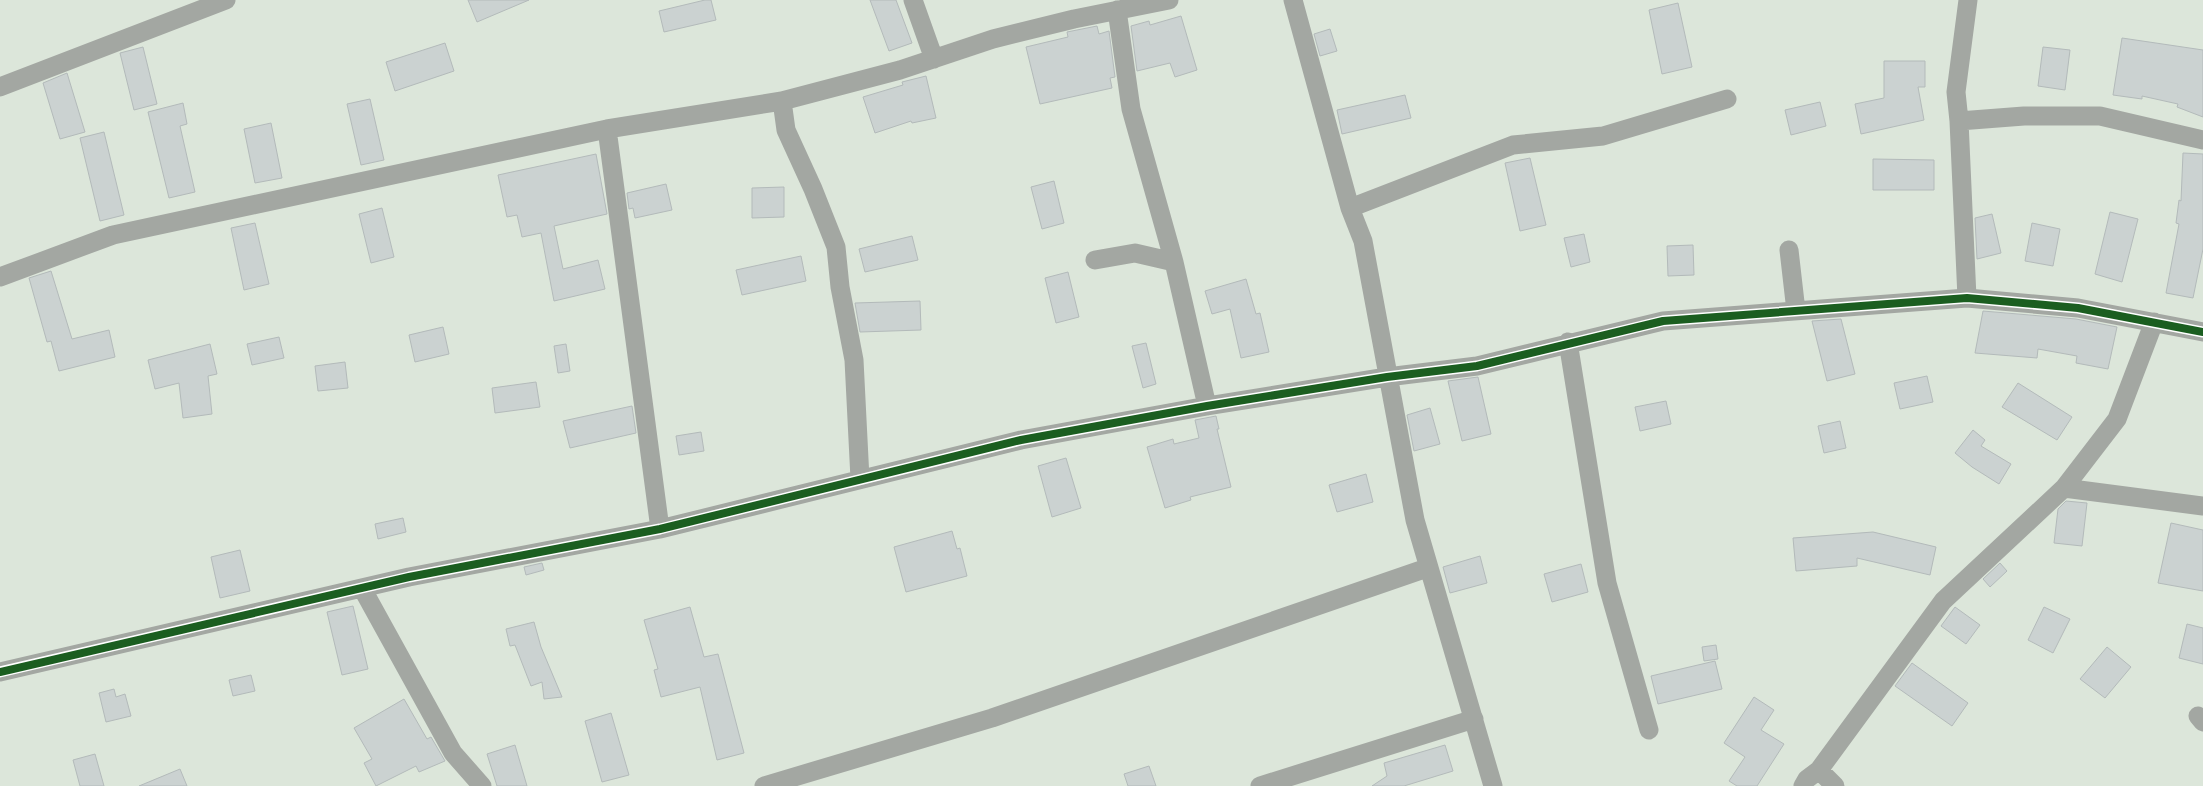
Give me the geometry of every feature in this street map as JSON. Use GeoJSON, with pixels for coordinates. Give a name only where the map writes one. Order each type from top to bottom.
{"type":"FeatureCollection","features":[{"type":"Feature","properties":{"kind":"street"},"geometry":{"type":"LineString","coordinates":[[0,87],[226,0]]}},
{"type":"Feature","properties":{"kind":"street"},"geometry":{"type":"LineString","coordinates":[[913,0],[934,59]]}},
{"type":"Feature","properties":{"kind":"street"},"geometry":{"type":"LineString","coordinates":[[0,277],[113,235],[607,129],[782,101],[900,70],[993,39],[1169,0]]}},
{"type":"Feature","properties":{"kind":"street"},"geometry":{"type":"LineString","coordinates":[[1293,0],[1350,208],[1363,241],[1387,377],[1415,520],[1427,568],[1493,786]]}},
{"type":"Feature","properties":{"kind":"street"},"geometry":{"type":"LineString","coordinates":[[1967,298],[1956,92],[1968,0]]}},
{"type":"Feature","properties":{"kind":"street"},"geometry":{"type":"LineString","coordinates":[[1117,10],[1131,108],[1174,262],[1207,406]]}},
{"type":"Feature","properties":{"kind":"street"},"geometry":{"type":"LineString","coordinates":[[1350,208],[1513,145],[1603,136],[1727,99]]}},
{"type":"Feature","properties":{"kind":"street"},"geometry":{"type":"LineString","coordinates":[[782,101],[786,130],[813,189],[836,247],[840,286],[854,360],[860,479]]}},
{"type":"Feature","properties":{"kind":"street"},"geometry":{"type":"LineString","coordinates":[[1959,121],[2024,116],[2100,116],[2203,140]]}},
{"type":"Feature","properties":{"kind":"street"},"geometry":{"type":"LineString","coordinates":[[607,129],[660,529]]}},
{"type":"Feature","properties":{"kind":"street"},"geometry":{"type":"LineString","coordinates":[[1789,250],[1796,311]]}},
{"type":"Feature","properties":{"kind":"street"},"geometry":{"type":"LineString","coordinates":[[1095,260],[1136,253],[1174,262]]}},
{"type":"Feature","properties":{"kind":"street"},"geometry":{"type":"LineString","coordinates":[[0,672],[409,577],[660,529],[1021,440],[1207,406],[1387,377],[1477,366],[1568,342],[1663,321],[1967,298],[2078,308],[2203,332]]}},
{"type":"Feature","properties":{"kind":"street"},"geometry":{"type":"LineString","coordinates":[[1803,786],[1807,779],[1819,770],[1943,601],[2064,488],[2117,419],[2154,322]]}},
{"type":"Feature","properties":{"kind":"street"},"geometry":{"type":"LineString","coordinates":[[1568,342],[1607,583],[1649,730]]}},
{"type":"Feature","properties":{"kind":"street"},"geometry":{"type":"LineString","coordinates":[[2064,488],[2203,506]]}},
{"type":"Feature","properties":{"kind":"street"},"geometry":{"type":"LineString","coordinates":[[764,786],[992,718],[1427,568]]}},
{"type":"Feature","properties":{"kind":"street"},"geometry":{"type":"LineString","coordinates":[[362,588],[453,753],[482,786]]}},
{"type":"Feature","properties":{"kind":"street"},"geometry":{"type":"LineString","coordinates":[[1260,786],[1474,719]]}},
{"type":"Feature","properties":{"kind":"street"},"geometry":{"type":"LineString","coordinates":[[1819,770],[1834,786]]}},
{"type":"Feature","properties":{"kind":"building"},"geometry":{"type":"Polygon","coordinates":[[[468,0],[529,0],[477,22],[468,0]]]}},
{"type":"Feature","properties":{"kind":"building"},"geometry":{"type":"Polygon","coordinates":[[[711,0],[716,20],[664,32],[659,11],[711,0]]]}},
{"type":"Feature","properties":{"kind":"building"},"geometry":{"type":"Polygon","coordinates":[[[870,0],[896,0],[912,43],[889,51],[870,0]]]}},
{"type":"Feature","properties":{"kind":"building"},"geometry":{"type":"Polygon","coordinates":[[[1678,3],[1692,67],[1662,74],[1649,10],[1678,3]]]}},
{"type":"Feature","properties":{"kind":"building"},"geometry":{"type":"Polygon","coordinates":[[[1181,16],[1197,70],[1175,77],[1170,63],[1137,71],[1131,26],[1149,21],[1150,25],[1181,16]]]}},
{"type":"Feature","properties":{"kind":"building"},"geometry":{"type":"Polygon","coordinates":[[[1097,26],[1099,34],[1109,31],[1115,77],[1110,78],[1112,88],[1040,104],[1026,47],[1068,37],[1067,32],[1097,26]]]}},
{"type":"Feature","properties":{"kind":"building"},"geometry":{"type":"Polygon","coordinates":[[[1330,29],[1337,51],[1320,56],[1314,34],[1330,29]]]}},
{"type":"Feature","properties":{"kind":"building"},"geometry":{"type":"Polygon","coordinates":[[[2122,38],[2203,50],[2203,117],[2177,107],[2178,104],[2142,96],[2142,99],[2113,95],[2122,38]]]}},
{"type":"Feature","properties":{"kind":"building"},"geometry":{"type":"Polygon","coordinates":[[[445,43],[454,71],[395,91],[386,62],[445,43]]]}},
{"type":"Feature","properties":{"kind":"building"},"geometry":{"type":"Polygon","coordinates":[[[143,47],[157,104],[134,110],[120,53],[143,47]]]}},
{"type":"Feature","properties":{"kind":"building"},"geometry":{"type":"Polygon","coordinates":[[[2043,47],[2070,50],[2065,90],[2038,86],[2043,47]]]}},
{"type":"Feature","properties":{"kind":"building"},"geometry":{"type":"Polygon","coordinates":[[[1884,61],[1925,61],[1925,87],[1918,87],[1924,120],[1861,134],[1855,104],[1884,98],[1884,61]]]}},
{"type":"Feature","properties":{"kind":"building"},"geometry":{"type":"Polygon","coordinates":[[[67,73],[85,132],[60,139],[43,83],[67,73]]]}},
{"type":"Feature","properties":{"kind":"building"},"geometry":{"type":"Polygon","coordinates":[[[926,76],[936,118],[912,123],[911,121],[875,133],[863,97],[903,85],[902,82],[926,76]]]}},
{"type":"Feature","properties":{"kind":"building"},"geometry":{"type":"Polygon","coordinates":[[[1405,95],[1411,118],[1342,134],[1337,110],[1405,95]]]}},
{"type":"Feature","properties":{"kind":"building"},"geometry":{"type":"Polygon","coordinates":[[[370,99],[384,160],[361,165],[347,104],[370,99]]]}},
{"type":"Feature","properties":{"kind":"building"},"geometry":{"type":"Polygon","coordinates":[[[1820,102],[1826,126],[1791,135],[1785,110],[1820,102]]]}},
{"type":"Feature","properties":{"kind":"building"},"geometry":{"type":"Polygon","coordinates":[[[183,103],[187,124],[180,126],[195,192],[169,198],[148,112],[183,103]]]}},
{"type":"Feature","properties":{"kind":"building"},"geometry":{"type":"Polygon","coordinates":[[[271,123],[282,178],[255,183],[244,129],[271,123]]]}},
{"type":"Feature","properties":{"kind":"building"},"geometry":{"type":"Polygon","coordinates":[[[104,132],[124,215],[100,221],[80,138],[104,132]]]}},
{"type":"Feature","properties":{"kind":"building"},"geometry":{"type":"Polygon","coordinates":[[[2183,153],[2203,154],[2203,249],[2193,298],[2166,293],[2179,224],[2176,223],[2179,200],[2181,201],[2183,153]]]}},
{"type":"Feature","properties":{"kind":"building"},"geometry":{"type":"Polygon","coordinates":[[[596,154],[607,214],[554,226],[563,269],[598,260],[605,289],[554,301],[541,233],[522,237],[517,215],[507,217],[498,175],[596,154]]]}},
{"type":"Feature","properties":{"kind":"building"},"geometry":{"type":"Polygon","coordinates":[[[1530,158],[1546,225],[1520,231],[1505,163],[1530,158]]]}},
{"type":"Feature","properties":{"kind":"building"},"geometry":{"type":"Polygon","coordinates":[[[1873,159],[1934,160],[1934,190],[1873,190],[1873,159]]]}},
{"type":"Feature","properties":{"kind":"building"},"geometry":{"type":"Polygon","coordinates":[[[1054,181],[1064,223],[1042,229],[1031,187],[1054,181]]]}},
{"type":"Feature","properties":{"kind":"building"},"geometry":{"type":"Polygon","coordinates":[[[666,184],[672,210],[635,218],[633,208],[629,209],[627,193],[666,184]]]}},
{"type":"Feature","properties":{"kind":"building"},"geometry":{"type":"Polygon","coordinates":[[[784,187],[784,217],[752,218],[752,188],[784,187]]]}},
{"type":"Feature","properties":{"kind":"building"},"geometry":{"type":"Polygon","coordinates":[[[382,208],[394,257],[371,263],[359,214],[382,208]]]}},
{"type":"Feature","properties":{"kind":"building"},"geometry":{"type":"Polygon","coordinates":[[[2110,212],[2138,219],[2122,282],[2095,274],[2110,212]]]}},
{"type":"Feature","properties":{"kind":"building"},"geometry":{"type":"Polygon","coordinates":[[[1992,214],[2001,253],[1977,259],[1975,218],[1992,214]]]}},
{"type":"Feature","properties":{"kind":"building"},"geometry":{"type":"Polygon","coordinates":[[[255,223],[269,284],[244,290],[231,228],[255,223]]]}},
{"type":"Feature","properties":{"kind":"building"},"geometry":{"type":"Polygon","coordinates":[[[2032,223],[2060,229],[2053,266],[2025,261],[2032,223]]]}},
{"type":"Feature","properties":{"kind":"building"},"geometry":{"type":"Polygon","coordinates":[[[1584,234],[1590,262],[1571,267],[1564,238],[1584,234]]]}},
{"type":"Feature","properties":{"kind":"building"},"geometry":{"type":"Polygon","coordinates":[[[912,236],[918,260],[865,272],[859,249],[912,236]]]}},
{"type":"Feature","properties":{"kind":"building"},"geometry":{"type":"Polygon","coordinates":[[[1693,245],[1694,275],[1668,276],[1667,246],[1693,245]]]}},
{"type":"Feature","properties":{"kind":"building"},"geometry":{"type":"Polygon","coordinates":[[[801,256],[806,281],[742,295],[736,270],[801,256]]]}},
{"type":"Feature","properties":{"kind":"building"},"geometry":{"type":"Polygon","coordinates":[[[51,271],[72,339],[109,330],[115,357],[59,371],[51,341],[47,342],[29,278],[51,271]]]}},
{"type":"Feature","properties":{"kind":"building"},"geometry":{"type":"Polygon","coordinates":[[[1068,272],[1079,317],[1056,323],[1045,278],[1068,272]]]}},
{"type":"Feature","properties":{"kind":"building"},"geometry":{"type":"Polygon","coordinates":[[[1246,279],[1256,314],[1260,313],[1269,352],[1241,358],[1230,309],[1212,314],[1205,291],[1246,279]]]}},
{"type":"Feature","properties":{"kind":"building"},"geometry":{"type":"Polygon","coordinates":[[[920,301],[921,330],[860,332],[855,303],[920,301]]]}},
{"type":"Feature","properties":{"kind":"building"},"geometry":{"type":"Polygon","coordinates":[[[1983,311],[2076,319],[2117,327],[2108,369],[2076,363],[2077,356],[2038,349],[2037,358],[1975,353],[1983,311]]]}},
{"type":"Feature","properties":{"kind":"building"},"geometry":{"type":"Polygon","coordinates":[[[1841,319],[1855,374],[1827,381],[1812,321],[1841,319]]]}},
{"type":"Feature","properties":{"kind":"building"},"geometry":{"type":"Polygon","coordinates":[[[443,327],[449,354],[415,362],[409,335],[443,327]]]}},
{"type":"Feature","properties":{"kind":"building"},"geometry":{"type":"Polygon","coordinates":[[[279,337],[284,358],[252,365],[247,344],[279,337]]]}},
{"type":"Feature","properties":{"kind":"building"},"geometry":{"type":"Polygon","coordinates":[[[1146,343],[1156,384],[1143,388],[1132,346],[1146,343]]]}},
{"type":"Feature","properties":{"kind":"building"},"geometry":{"type":"Polygon","coordinates":[[[210,344],[217,374],[208,376],[212,414],[183,418],[179,383],[155,389],[148,360],[210,344]]]}},
{"type":"Feature","properties":{"kind":"building"},"geometry":{"type":"Polygon","coordinates":[[[566,344],[570,371],[558,373],[554,346],[566,344]]]}},
{"type":"Feature","properties":{"kind":"building"},"geometry":{"type":"Polygon","coordinates":[[[345,362],[348,388],[318,391],[315,366],[345,362]]]}},
{"type":"Feature","properties":{"kind":"building"},"geometry":{"type":"Polygon","coordinates":[[[1927,376],[1933,402],[1900,409],[1894,383],[1927,376]]]}},
{"type":"Feature","properties":{"kind":"building"},"geometry":{"type":"Polygon","coordinates":[[[1478,377],[1491,434],[1462,441],[1448,381],[1478,377]]]}},
{"type":"Feature","properties":{"kind":"building"},"geometry":{"type":"Polygon","coordinates":[[[536,382],[540,407],[495,413],[492,388],[536,382]]]}},
{"type":"Feature","properties":{"kind":"building"},"geometry":{"type":"Polygon","coordinates":[[[2018,383],[2072,417],[2057,440],[2002,407],[2018,383]]]}},
{"type":"Feature","properties":{"kind":"building"},"geometry":{"type":"Polygon","coordinates":[[[1666,401],[1671,424],[1640,431],[1635,407],[1666,401]]]}},
{"type":"Feature","properties":{"kind":"building"},"geometry":{"type":"Polygon","coordinates":[[[632,406],[636,433],[570,448],[563,421],[632,406]]]}},
{"type":"Feature","properties":{"kind":"building"},"geometry":{"type":"Polygon","coordinates":[[[1430,408],[1440,444],[1414,451],[1407,415],[1430,408]]]}},
{"type":"Feature","properties":{"kind":"building"},"geometry":{"type":"Polygon","coordinates":[[[1216,416],[1219,429],[1217,429],[1231,487],[1190,497],[1191,500],[1165,508],[1147,447],[1173,439],[1174,444],[1199,438],[1195,420],[1216,416]]]}},
{"type":"Feature","properties":{"kind":"building"},"geometry":{"type":"Polygon","coordinates":[[[1840,421],[1846,448],[1824,453],[1818,426],[1840,421]]]}},
{"type":"Feature","properties":{"kind":"building"},"geometry":{"type":"Polygon","coordinates":[[[1973,430],[1985,440],[1981,446],[2011,464],[1999,484],[1972,467],[1955,453],[1973,430]]]}},
{"type":"Feature","properties":{"kind":"building"},"geometry":{"type":"Polygon","coordinates":[[[701,432],[704,451],[679,455],[676,436],[701,432]]]}},
{"type":"Feature","properties":{"kind":"building"},"geometry":{"type":"Polygon","coordinates":[[[1066,458],[1081,508],[1052,517],[1038,466],[1066,458]]]}},
{"type":"Feature","properties":{"kind":"building"},"geometry":{"type":"Polygon","coordinates":[[[1366,474],[1373,502],[1337,512],[1329,485],[1366,474]]]}},
{"type":"Feature","properties":{"kind":"building"},"geometry":{"type":"Polygon","coordinates":[[[2066,501],[2087,503],[2082,546],[2054,543],[2058,509],[2066,501]]]}},
{"type":"Feature","properties":{"kind":"building"},"geometry":{"type":"Polygon","coordinates":[[[403,518],[406,532],[378,539],[375,524],[403,518]]]}},
{"type":"Feature","properties":{"kind":"building"},"geometry":{"type":"Polygon","coordinates":[[[2171,523],[2203,530],[2203,591],[2158,583],[2171,523]]]}},
{"type":"Feature","properties":{"kind":"building"},"geometry":{"type":"Polygon","coordinates":[[[952,531],[957,549],[960,548],[967,576],[906,592],[894,547],[952,531]]]}},
{"type":"Feature","properties":{"kind":"building"},"geometry":{"type":"Polygon","coordinates":[[[1873,532],[1936,547],[1930,575],[1857,558],[1857,566],[1796,571],[1793,538],[1873,532]]]}},
{"type":"Feature","properties":{"kind":"building"},"geometry":{"type":"Polygon","coordinates":[[[240,550],[250,591],[220,598],[211,557],[240,550]]]}},
{"type":"Feature","properties":{"kind":"building"},"geometry":{"type":"Polygon","coordinates":[[[1480,556],[1487,583],[1450,593],[1443,567],[1480,556]]]}},
{"type":"Feature","properties":{"kind":"building"},"geometry":{"type":"Polygon","coordinates":[[[542,563],[544,570],[526,575],[524,567],[542,563]]]}},
{"type":"Feature","properties":{"kind":"building"},"geometry":{"type":"Polygon","coordinates":[[[2000,563],[2007,571],[1990,587],[1983,579],[2000,563]]]}},
{"type":"Feature","properties":{"kind":"building"},"geometry":{"type":"Polygon","coordinates":[[[1581,564],[1588,592],[1552,602],[1544,574],[1581,564]]]}},
{"type":"Feature","properties":{"kind":"building"},"geometry":{"type":"Polygon","coordinates":[[[353,606],[368,669],[342,675],[327,612],[353,606]]]}},
{"type":"Feature","properties":{"kind":"building"},"geometry":{"type":"Polygon","coordinates":[[[690,607],[704,657],[718,654],[744,753],[717,760],[700,687],[661,697],[654,670],[658,669],[644,620],[690,607]]]}},
{"type":"Feature","properties":{"kind":"building"},"geometry":{"type":"Polygon","coordinates":[[[1955,607],[1980,625],[1966,644],[1941,626],[1955,607]]]}},
{"type":"Feature","properties":{"kind":"building"},"geometry":{"type":"Polygon","coordinates":[[[2044,607],[2070,619],[2053,653],[2028,640],[2044,607]]]}},
{"type":"Feature","properties":{"kind":"building"},"geometry":{"type":"Polygon","coordinates":[[[534,622],[541,647],[562,697],[544,699],[542,682],[531,686],[515,645],[510,646],[506,629],[534,622]]]}},
{"type":"Feature","properties":{"kind":"building"},"geometry":{"type":"Polygon","coordinates":[[[2187,624],[2203,628],[2203,664],[2179,658],[2187,624]]]}},
{"type":"Feature","properties":{"kind":"building"},"geometry":{"type":"Polygon","coordinates":[[[1716,645],[1718,659],[1704,661],[1702,647],[1716,645]]]}},
{"type":"Feature","properties":{"kind":"building"},"geometry":{"type":"Polygon","coordinates":[[[2107,647],[2131,667],[2105,698],[2080,679],[2107,647]]]}},
{"type":"Feature","properties":{"kind":"building"},"geometry":{"type":"Polygon","coordinates":[[[1715,661],[1722,689],[1658,704],[1651,676],[1715,661]]]}},
{"type":"Feature","properties":{"kind":"building"},"geometry":{"type":"Polygon","coordinates":[[[1912,663],[1968,703],[1952,726],[1895,686],[1912,663]]]}},
{"type":"Feature","properties":{"kind":"building"},"geometry":{"type":"Polygon","coordinates":[[[251,675],[255,691],[233,696],[229,680],[251,675]]]}},
{"type":"Feature","properties":{"kind":"building"},"geometry":{"type":"Polygon","coordinates":[[[114,689],[116,697],[125,694],[131,716],[106,722],[99,693],[114,689]]]}},
{"type":"Feature","properties":{"kind":"building"},"geometry":{"type":"Polygon","coordinates":[[[1754,697],[1774,710],[1761,730],[1784,744],[1757,786],[1737,786],[1729,781],[1745,757],[1724,743],[1754,697]]]}},
{"type":"Feature","properties":{"kind":"building"},"geometry":{"type":"Polygon","coordinates":[[[404,699],[427,739],[431,737],[445,761],[419,772],[416,766],[376,786],[364,763],[372,759],[354,728],[404,699]]]}},
{"type":"Feature","properties":{"kind":"building"},"geometry":{"type":"Polygon","coordinates":[[[611,713],[629,775],[602,782],[585,721],[611,713]]]}},
{"type":"Feature","properties":{"kind":"building"},"geometry":{"type":"Polygon","coordinates":[[[515,745],[527,786],[497,786],[487,754],[515,745]]]}},
{"type":"Feature","properties":{"kind":"building"},"geometry":{"type":"Polygon","coordinates":[[[1445,745],[1453,771],[1404,786],[1372,786],[1387,776],[1384,763],[1445,745]]]}},
{"type":"Feature","properties":{"kind":"building"},"geometry":{"type":"Polygon","coordinates":[[[95,754],[104,786],[80,786],[73,760],[95,754]]]}},
{"type":"Feature","properties":{"kind":"building"},"geometry":{"type":"Polygon","coordinates":[[[1149,766],[1156,786],[1128,786],[1124,774],[1149,766]]]}},
{"type":"Feature","properties":{"kind":"building"},"geometry":{"type":"Polygon","coordinates":[[[180,769],[187,786],[139,786],[180,769]]]}},
{"type":"Feature","properties":{"kind":"cycle path"},"geometry":{"type":"LineString","coordinates":[[0,672],[409,577],[660,529],[1021,440],[1207,406],[1387,377],[1477,366],[1663,321],[1967,298],[2078,308],[2203,332]]}}]}
